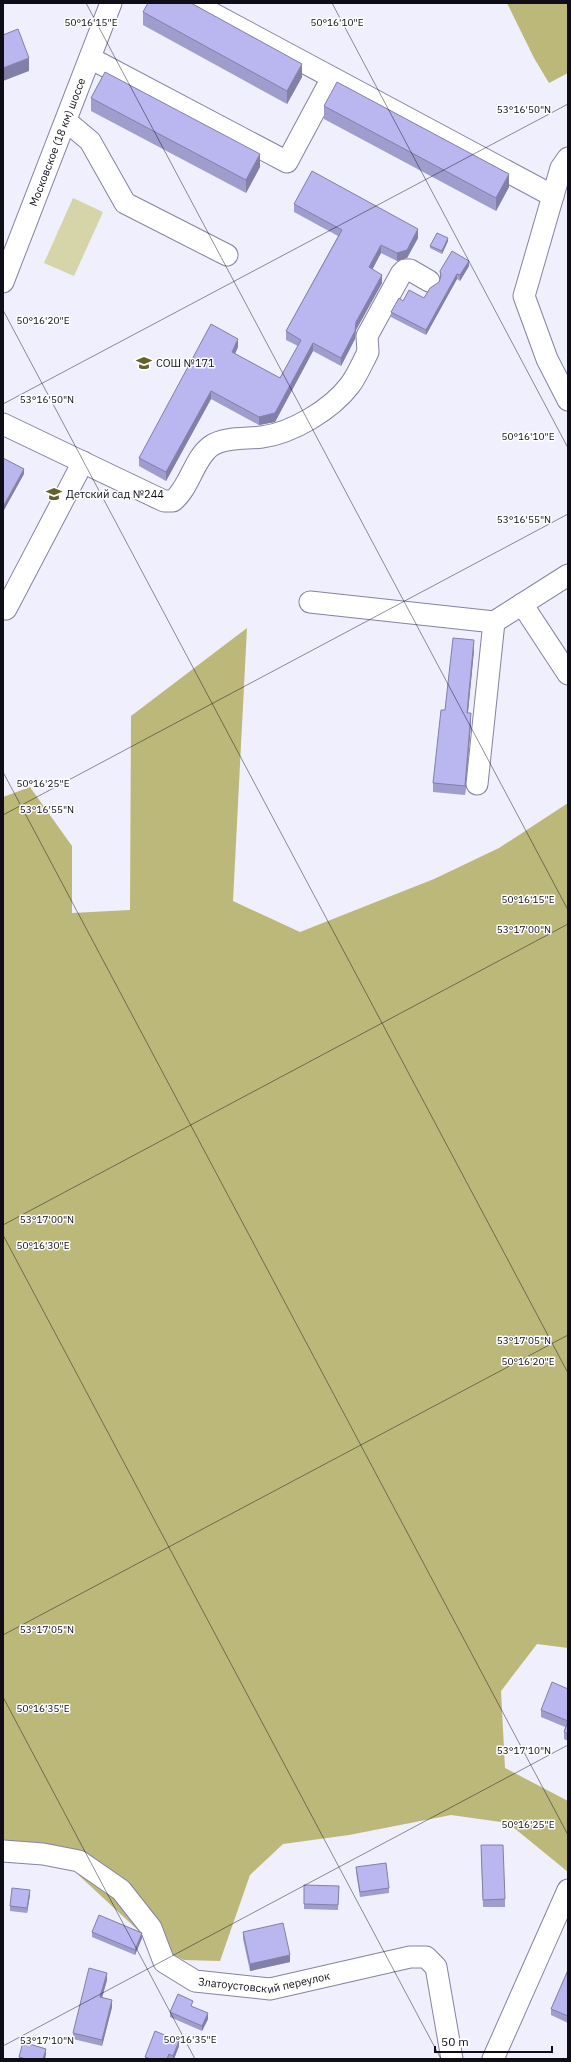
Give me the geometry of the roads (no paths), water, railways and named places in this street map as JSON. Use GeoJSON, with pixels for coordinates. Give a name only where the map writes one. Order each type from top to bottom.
{"type":"FeatureCollection","features":[{"type":"Feature","properties":{"kind":"street","name":"Московское (18 км) шоссе"},"geometry":{"type":"LineString","coordinates":[[3,282],[112,3]]}},
{"type":"Feature","properties":{"kind":"street"},"geometry":{"type":"LineString","coordinates":[[193,3],[553,196]]}},
{"type":"Feature","properties":{"kind":"street"},"geometry":{"type":"LineString","coordinates":[[90,58],[287,162],[332,78]]}},
{"type":"Feature","properties":{"kind":"street"},"geometry":{"type":"LineString","coordinates":[[66,122],[90,141],[125,203],[227,256]]}},
{"type":"Feature","properties":{"kind":"street"},"geometry":{"type":"LineString","coordinates":[[568,158],[561,168],[524,296],[547,359],[568,400]]}},
{"type":"Feature","properties":{"kind":"street"},"geometry":{"type":"LineString","coordinates":[[3,424],[164,501],[173,501],[181,495],[203,454],[211,446],[223,441],[282,434],[300,426],[334,401],[350,386],[366,356],[368,348],[367,336],[405,270],[410,270],[429,281]]}},
{"type":"Feature","properties":{"kind":"street"},"geometry":{"type":"LineString","coordinates":[[6,609],[83,462]]}},
{"type":"Feature","properties":{"kind":"street"},"geometry":{"type":"LineString","coordinates":[[310,602],[494,622],[568,575]]}},
{"type":"Feature","properties":{"kind":"street"},"geometry":{"type":"LineString","coordinates":[[522,604],[568,674]]}},
{"type":"Feature","properties":{"kind":"street"},"geometry":{"type":"LineString","coordinates":[[477,784],[494,622]]}},
{"type":"Feature","properties":{"kind":"street","name":"Златоустовский переулок"},"geometry":{"type":"LineString","coordinates":[[3,1851],[44,1854],[79,1861],[121,1890],[151,1928],[164,1962],[195,1981],[270,1989],[410,1957],[426,1957],[436,1967],[452,2059]]}},
{"type":"Feature","properties":{"kind":"street"},"geometry":{"type":"LineString","coordinates":[[493,2059],[568,1890]]}},
{"type":"Feature","properties":{"kind":"place","name":"СОШ №171"},"geometry":{"type":"Point","coordinates":[144,363]}},
{"type":"Feature","properties":{"kind":"place","name":"Детский сад №244"},"geometry":{"type":"Point","coordinates":[54,494]}}]}
